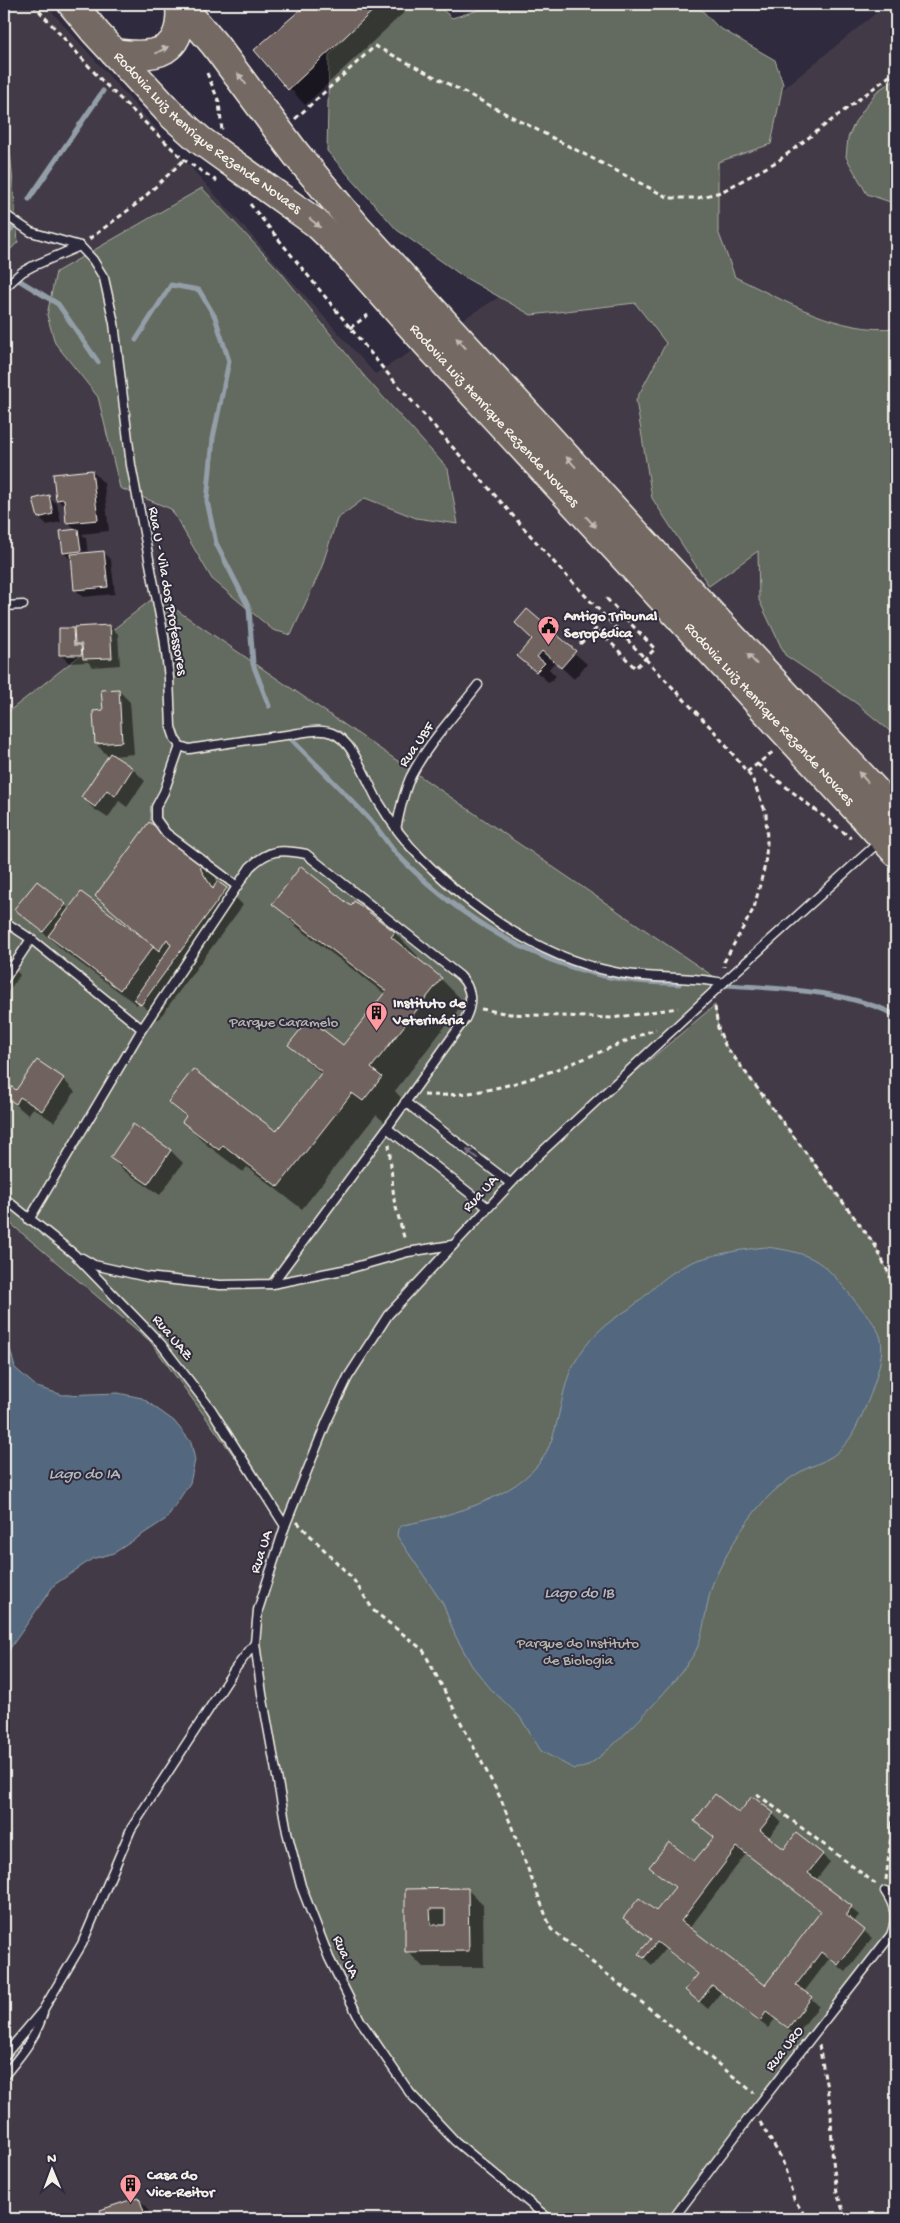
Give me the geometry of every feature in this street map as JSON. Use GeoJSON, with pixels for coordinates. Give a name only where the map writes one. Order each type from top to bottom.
{"type":"FeatureCollection","features":[{"type":"Feature","properties":{"kind":"highway","name":"Rodovia Luiz Henrique Rezende Novaes"},"geometry":{"type":"LineString","coordinates":[[72,4],[172,115],[200,140],[316,223],[339,245],[883,847]]}},
{"type":"Feature","properties":{"kind":"highway","name":"Rodovia Luiz Henrique Rezende Novaes"},"geometry":{"type":"LineString","coordinates":[[180,4],[232,66],[322,187],[438,318],[896,813]]}},
{"type":"Feature","properties":{"kind":"highway"},"geometry":{"type":"LineString","coordinates":[[115,53],[144,56],[167,49],[177,38],[179,32],[180,4]]}},
{"type":"Feature","properties":{"kind":"lane"},"geometry":{"type":"LineString","coordinates":[[4,214],[31,232],[80,246]]}},
{"type":"Feature","properties":{"kind":"lane"},"geometry":{"type":"LineString","coordinates":[[4,288],[22,272],[80,246]]}},
{"type":"Feature","properties":{"kind":"lane","name":"Rua U - Vila dos Professores"},"geometry":{"type":"LineString","coordinates":[[80,246],[99,268],[108,291],[131,465],[147,559],[164,637],[169,678],[171,727],[175,739],[180,746]]}},
{"type":"Feature","properties":{"kind":"lane"},"geometry":{"type":"LineString","coordinates":[[4,606],[23,605]]}},
{"type":"Feature","properties":{"kind":"lane","name":"Rua UBF"},"geometry":{"type":"LineString","coordinates":[[396,829],[401,804],[412,776],[426,753],[478,685]]}},
{"type":"Feature","properties":{"kind":"lane"},"geometry":{"type":"LineString","coordinates":[[238,886],[166,833],[156,819],[156,808],[164,792],[180,746],[189,749],[305,732],[331,732],[347,744],[396,829],[420,856],[490,917],[532,943],[564,957],[613,972],[651,978],[687,978],[723,983]]}},
{"type":"Feature","properties":{"kind":"lane","name":"Rua UA"},"geometry":{"type":"LineString","coordinates":[[550,2219],[455,2141],[410,2093],[360,2020],[329,1958],[301,1886],[287,1832],[262,1694],[256,1643],[258,1610],[289,1514],[327,1421],[348,1377],[388,1315],[510,1183],[723,983],[883,847]]}},
{"type":"Feature","properties":{"kind":"lane"},"geometry":{"type":"LineString","coordinates":[[29,1220],[142,1029],[250,867],[270,852],[289,851],[306,854],[460,976],[468,986],[470,1007],[465,1019],[388,1128],[272,1284]]}},
{"type":"Feature","properties":{"kind":"lane"},"geometry":{"type":"LineString","coordinates":[[4,921],[142,1029]]}},
{"type":"Feature","properties":{"kind":"lane"},"geometry":{"type":"LineString","coordinates":[[4,980],[30,940]]}},
{"type":"Feature","properties":{"kind":"lane"},"geometry":{"type":"LineString","coordinates":[[405,1102],[510,1183]]}},
{"type":"Feature","properties":{"kind":"lane"},"geometry":{"type":"LineString","coordinates":[[388,1128],[487,1207]]}},
{"type":"Feature","properties":{"kind":"lane","name":"Rua UAZ"},"geometry":{"type":"LineString","coordinates":[[4,1198],[29,1220],[74,1254],[161,1344],[211,1409],[285,1526]]}},
{"type":"Feature","properties":{"kind":"lane"},"geometry":{"type":"LineString","coordinates":[[74,1254],[94,1265],[147,1276],[220,1285],[272,1284],[348,1269],[408,1252],[452,1246]]}},
{"type":"Feature","properties":{"kind":"lane"},"geometry":{"type":"LineString","coordinates":[[4,2056],[43,2010],[82,1944],[131,1830],[234,1669],[256,1643]]}},
{"type":"Feature","properties":{"kind":"lane","name":"Rua URO"},"geometry":{"type":"LineString","coordinates":[[673,2219],[754,2110],[817,2032],[891,1935],[895,1924],[895,1910],[885,1891]]}},
{"type":"Feature","properties":{"kind":"lane"},"geometry":{"type":"LineString","coordinates":[[4,2076],[26,2049],[40,2025],[43,2010]]}},
{"type":"Feature","properties":{"kind":"path"},"geometry":{"type":"LineString","coordinates":[[33,4],[104,82],[184,160],[222,183]]}},
{"type":"Feature","properties":{"kind":"path"},"geometry":{"type":"LineString","coordinates":[[280,132],[375,46],[669,198],[698,198],[721,192],[778,161],[896,71]]}},
{"type":"Feature","properties":{"kind":"path"},"geometry":{"type":"LineString","coordinates":[[205,66],[219,102],[223,124],[222,136],[215,151]]}},
{"type":"Feature","properties":{"kind":"path"},"geometry":{"type":"LineString","coordinates":[[80,246],[138,203],[184,160]]}},
{"type":"Feature","properties":{"kind":"path"},"geometry":{"type":"LineString","coordinates":[[248,202],[350,328],[541,547],[644,659],[714,731],[747,772],[760,795],[766,813],[767,843],[765,865],[754,908],[724,962],[723,983],[715,1005],[718,1028],[725,1045],[875,1245],[890,1276],[896,1313]]}},
{"type":"Feature","properties":{"kind":"path"},"geometry":{"type":"LineString","coordinates":[[350,328],[368,314]]}},
{"type":"Feature","properties":{"kind":"path"},"geometry":{"type":"LineString","coordinates":[[580,644],[597,628],[635,668],[655,649],[607,599],[610,596]]}},
{"type":"Feature","properties":{"kind":"path"},"geometry":{"type":"LineString","coordinates":[[747,772],[774,750]]}},
{"type":"Feature","properties":{"kind":"path"},"geometry":{"type":"LineString","coordinates":[[758,764],[883,847]]}},
{"type":"Feature","properties":{"kind":"path"},"geometry":{"type":"LineString","coordinates":[[470,1007],[510,1014],[612,1018],[701,1005]]}},
{"type":"Feature","properties":{"kind":"path"},"geometry":{"type":"LineString","coordinates":[[411,1094],[445,1096],[516,1084],[658,1028]]}},
{"type":"Feature","properties":{"kind":"path"},"geometry":{"type":"LineString","coordinates":[[388,1128],[394,1200],[408,1252]]}},
{"type":"Feature","properties":{"kind":"path"},"geometry":{"type":"LineString","coordinates":[[289,1514],[353,1579],[374,1611],[423,1650],[500,1800],[551,1929],[762,2100]]}},
{"type":"Feature","properties":{"kind":"path"},"geometry":{"type":"LineString","coordinates":[[885,1891],[896,1790]]}},
{"type":"Feature","properties":{"kind":"path"},"geometry":{"type":"LineString","coordinates":[[757,1794],[885,1891]]}},
{"type":"Feature","properties":{"kind":"path"},"geometry":{"type":"LineString","coordinates":[[817,2032],[831,2110],[832,2152],[837,2193],[846,2219]]}},
{"type":"Feature","properties":{"kind":"path"},"geometry":{"type":"LineString","coordinates":[[754,2110],[782,2159],[794,2199],[808,2219]]}},
{"type":"Feature","properties":{"kind":"shaded area"},"geometry":{"type":"Polygon","coordinates":[[[4,4],[45,4],[375,374],[623,220],[887,4],[896,4],[896,2219],[4,2219],[4,4]]]}},
{"type":"Feature","properties":{"kind":"green space"},"geometry":{"type":"Polygon","coordinates":[[[375,4],[436,4],[452,18],[499,4],[696,4],[718,27],[775,60],[783,84],[771,144],[718,162],[718,231],[735,277],[813,314],[833,321],[875,329],[896,328],[896,736],[856,703],[785,655],[759,600],[758,551],[709,586],[652,498],[636,400],[666,343],[635,303],[531,315],[464,277],[397,230],[327,151],[329,55],[375,4]]]}},
{"type":"Feature","properties":{"kind":"green space"},"geometry":{"type":"Polygon","coordinates":[[[896,78],[896,204],[867,194],[846,157],[848,138],[855,122],[876,92],[896,78]]]}},
{"type":"Feature","properties":{"kind":"green space"},"geometry":{"type":"Polygon","coordinates":[[[4,123],[8,127],[18,242],[4,256],[4,123]]]}},
{"type":"Feature","properties":{"kind":"green space"},"geometry":{"type":"Polygon","coordinates":[[[202,188],[279,270],[365,377],[448,469],[458,524],[416,518],[365,498],[337,519],[321,569],[291,635],[273,630],[212,579],[171,509],[120,488],[98,397],[55,343],[47,315],[56,272],[202,188]]]}},
{"type":"Feature","properties":{"kind":"green space","name":"Parque do Instituto de Biologia"},"geometry":{"type":"Polygon","coordinates":[[[156,596],[723,983],[620,1085],[715,1005],[718,1028],[725,1045],[875,1245],[890,1276],[896,1350],[896,1907],[891,1935],[673,2219],[549,2219],[455,2141],[410,2093],[360,2020],[329,1958],[287,1832],[255,1643],[258,1610],[285,1526],[150,1341],[4,1218],[4,715],[156,596]]]}},
{"type":"Feature","properties":{"kind":"water","name":"Lago do IB"},"geometry":{"type":"Polygon","coordinates":[[[766,1247],[797,1253],[818,1262],[835,1277],[870,1318],[877,1328],[882,1349],[873,1388],[857,1426],[843,1447],[831,1457],[800,1472],[779,1487],[756,1510],[741,1531],[727,1554],[713,1584],[698,1646],[680,1674],[612,1746],[585,1767],[574,1769],[541,1751],[520,1717],[490,1688],[472,1666],[455,1635],[443,1604],[397,1536],[398,1529],[403,1525],[456,1512],[492,1498],[523,1479],[536,1467],[544,1457],[554,1434],[566,1384],[573,1365],[581,1352],[601,1329],[634,1305],[668,1276],[688,1264],[715,1255],[766,1247]]]}},
{"type":"Feature","properties":{"kind":"water","name":"Lago do IA"},"geometry":{"type":"Polygon","coordinates":[[[4,1326],[15,1368],[37,1387],[63,1395],[118,1393],[142,1398],[174,1421],[191,1442],[195,1460],[190,1483],[166,1519],[114,1553],[92,1559],[54,1585],[4,1657],[4,1326]]]}},
{"type":"Feature","properties":{"kind":"building"},"geometry":{"type":"Polygon","coordinates":[[[307,4],[380,4],[288,90],[254,50],[307,4]]]}},
{"type":"Feature","properties":{"kind":"building"},"geometry":{"type":"Polygon","coordinates":[[[92,470],[98,520],[66,523],[64,499],[56,500],[53,474],[92,470]]]}},
{"type":"Feature","properties":{"kind":"building"},"geometry":{"type":"Polygon","coordinates":[[[49,495],[53,514],[38,518],[33,499],[49,495]]]}},
{"type":"Feature","properties":{"kind":"building"},"geometry":{"type":"Polygon","coordinates":[[[78,529],[81,551],[63,553],[60,531],[78,529]]]}},
{"type":"Feature","properties":{"kind":"building"},"geometry":{"type":"Polygon","coordinates":[[[104,551],[108,587],[74,590],[71,554],[104,551]]]}},
{"type":"Feature","properties":{"kind":"building","name":"Antigo Tribunal Seropédica"},"geometry":{"type":"Polygon","coordinates":[[[527,609],[576,651],[561,668],[542,651],[537,657],[545,663],[536,672],[517,656],[532,639],[515,623],[527,609]]]}},
{"type":"Feature","properties":{"kind":"building"},"geometry":{"type":"Polygon","coordinates":[[[110,625],[112,658],[83,659],[82,644],[75,644],[74,627],[110,625]]]}},
{"type":"Feature","properties":{"kind":"building"},"geometry":{"type":"Polygon","coordinates":[[[59,628],[73,628],[74,645],[81,645],[82,655],[59,655],[59,628]]]}},
{"type":"Feature","properties":{"kind":"building"},"geometry":{"type":"Polygon","coordinates":[[[119,689],[122,742],[95,744],[93,711],[103,710],[101,690],[119,689]]]}},
{"type":"Feature","properties":{"kind":"building"},"geometry":{"type":"Polygon","coordinates":[[[110,753],[133,768],[115,796],[107,790],[95,807],[81,797],[110,753]]]}},
{"type":"Feature","properties":{"kind":"building"},"geometry":{"type":"Polygon","coordinates":[[[149,822],[200,858],[201,870],[213,889],[217,881],[227,888],[141,1005],[134,999],[171,945],[167,939],[159,951],[95,896],[149,822]]]}},
{"type":"Feature","properties":{"kind":"building","name":"Instituto de Veterinária"},"geometry":{"type":"Polygon","coordinates":[[[301,866],[351,906],[354,901],[395,932],[391,937],[442,978],[371,1068],[382,1077],[363,1101],[352,1093],[278,1187],[223,1145],[219,1150],[182,1122],[186,1116],[168,1102],[193,1069],[276,1131],[322,1072],[288,1045],[309,1019],[343,1045],[386,991],[272,904],[301,866]]]}},
{"type":"Feature","properties":{"kind":"building"},"geometry":{"type":"Polygon","coordinates":[[[37,881],[66,904],[43,932],[14,909],[37,881]]]}},
{"type":"Feature","properties":{"kind":"building"},"geometry":{"type":"Polygon","coordinates":[[[81,892],[154,946],[120,990],[48,936],[81,892]]]}},
{"type":"Feature","properties":{"kind":"building"},"geometry":{"type":"Polygon","coordinates":[[[37,1060],[64,1078],[42,1111],[20,1097],[16,1104],[4,1096],[9,1085],[16,1090],[37,1060]]]}},
{"type":"Feature","properties":{"kind":"building"},"geometry":{"type":"Polygon","coordinates":[[[133,1124],[171,1150],[148,1184],[110,1158],[133,1124]]]}},
{"type":"Feature","properties":{"kind":"building"},"geometry":{"type":"Polygon","coordinates":[[[715,1794],[739,1813],[752,1796],[774,1813],[760,1830],[784,1849],[796,1833],[823,1854],[808,1873],[852,1906],[846,1915],[865,1930],[838,1965],[821,1952],[796,1985],[812,1997],[788,2028],[766,2012],[760,2021],[712,1985],[699,2002],[685,1990],[698,1974],[657,1942],[644,1958],[638,1954],[651,1939],[623,1918],[639,1898],[656,1911],[675,1887],[649,1867],[669,1842],[694,1861],[714,1837],[694,1821],[715,1794]],[[737,1847],[681,1921],[765,1985],[821,1911],[737,1847]]]}},
{"type":"Feature","properties":{"kind":"building"},"geometry":{"type":"Polygon","coordinates":[[[468,1888],[469,1951],[405,1952],[405,1889],[468,1888]],[[430,1909],[431,1925],[445,1925],[445,1909],[430,1909]]]}},
{"type":"Feature","properties":{"kind":"building","name":"Casa do Vice-Reitor"},"geometry":{"type":"Polygon","coordinates":[[[139,2197],[145,2215],[130,2219],[103,2219],[100,2210],[139,2197]]]}},
{"type":"Feature","properties":{"kind":"waterway"},"geometry":{"type":"LineString","coordinates":[[29,199],[103,91]]}},
{"type":"Feature","properties":{"kind":"waterway"},"geometry":{"type":"LineString","coordinates":[[4,238],[16,223]]}},
{"type":"Feature","properties":{"kind":"waterway"},"geometry":{"type":"LineString","coordinates":[[17,279],[58,304],[98,362]]}},
{"type":"Feature","properties":{"kind":"waterway"},"geometry":{"type":"LineString","coordinates":[[136,340],[171,285],[199,290],[215,317],[229,361],[213,438],[207,501],[216,543],[249,608],[253,664],[269,706]]}},
{"type":"Feature","properties":{"kind":"waterway"},"geometry":{"type":"LineString","coordinates":[[288,736],[371,821],[394,851],[415,872],[461,910],[486,927],[512,942],[567,966],[617,978],[679,984]]}},
{"type":"Feature","properties":{"kind":"waterway"},"geometry":{"type":"LineString","coordinates":[[727,985],[813,992],[856,1000],[896,1015]]}},
{"type":"Feature","properties":{"kind":"place","name":"Antigo Tribunal Seropédica"},"geometry":{"type":"Point","coordinates":[548,645]}},
{"type":"Feature","properties":{"kind":"place","name":"Instituto de Veterinária"},"geometry":{"type":"Point","coordinates":[377,1032]}},
{"type":"Feature","properties":{"kind":"place","name":"Casa do Vice-Reitor"},"geometry":{"type":"Point","coordinates":[131,2204]}},
{"type":"Feature","properties":{"kind":"park label","name":"Parque Caramelo"},"geometry":{"type":"Point","coordinates":[284,1023]}}]}
